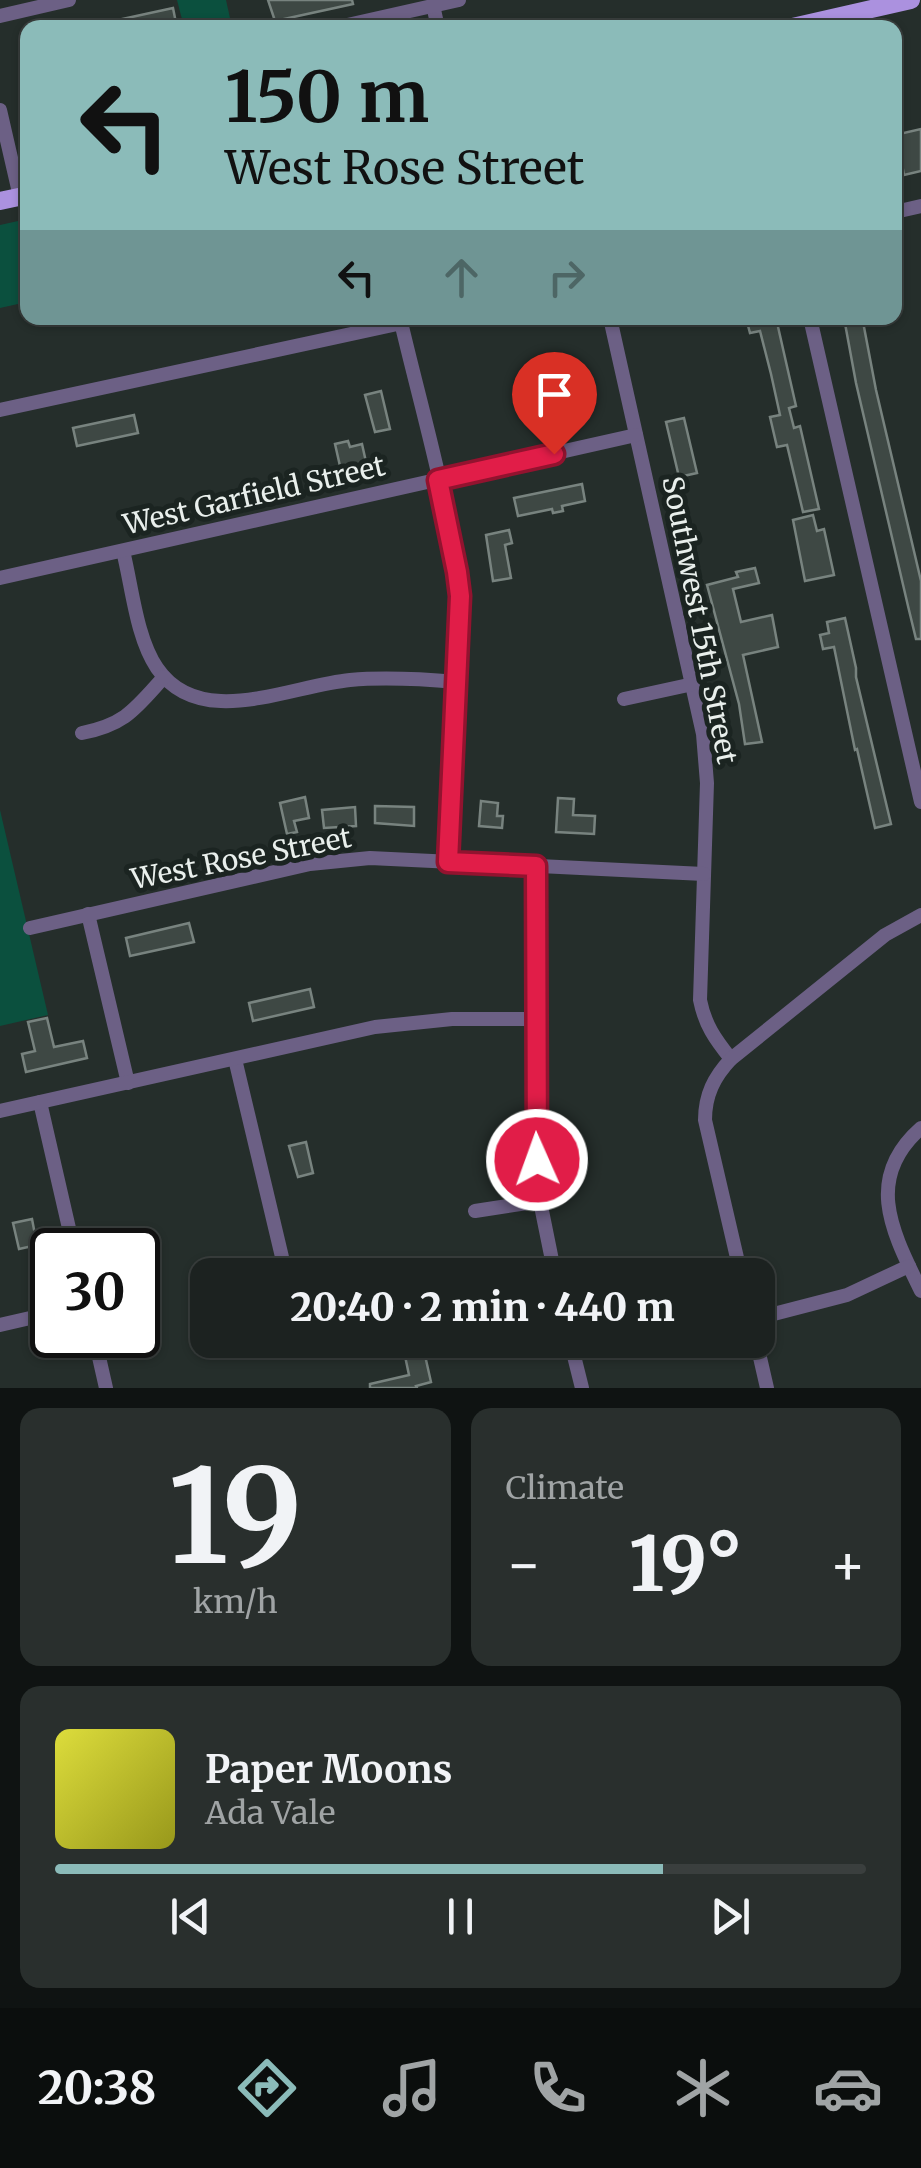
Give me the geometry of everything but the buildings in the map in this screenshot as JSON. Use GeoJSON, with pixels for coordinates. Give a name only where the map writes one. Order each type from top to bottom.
{"type":"FeatureCollection","features":[{"type":"Feature","properties":{"kind":"main road"},"geometry":{"type":"LineString","coordinates":[[823,20],[911,0]]}},
{"type":"Feature","properties":{"kind":"street"},"geometry":{"type":"LineString","coordinates":[[0,16],[69,0]]}},
{"type":"Feature","properties":{"kind":"street"},"geometry":{"type":"LineString","coordinates":[[370,20],[459,0]]}},
{"type":"Feature","properties":{"kind":"street"},"geometry":{"type":"LineString","coordinates":[[433,6],[436,20]]}},
{"type":"Feature","properties":{"kind":"street"},"geometry":{"type":"LineString","coordinates":[[0,110],[20,182]]}},
{"type":"Feature","properties":{"kind":"street"},"geometry":{"type":"LineString","coordinates":[[0,410],[379,325]]}},
{"type":"Feature","properties":{"kind":"street"},"geometry":{"type":"LineString","coordinates":[[402,325],[460,596],[448,862]]}},
{"type":"Feature","properties":{"kind":"street","name":"Southwest 15th Street"},"geometry":{"type":"LineString","coordinates":[[612,325],[703,734],[707,766],[699,986],[704,1019],[731,1059]]}},
{"type":"Feature","properties":{"kind":"street"},"geometry":{"type":"LineString","coordinates":[[812,325],[921,802]]}},
{"type":"Feature","properties":{"kind":"street","name":"West Garfield Street"},"geometry":{"type":"LineString","coordinates":[[0,578],[636,436]]}},
{"type":"Feature","properties":{"kind":"street"},"geometry":{"type":"LineString","coordinates":[[122,550],[146,649],[164,677],[199,699],[241,702],[352,680],[457,682]]}},
{"type":"Feature","properties":{"kind":"street"},"geometry":{"type":"LineString","coordinates":[[82,733],[123,720],[164,677]]}},
{"type":"Feature","properties":{"kind":"street"},"geometry":{"type":"LineString","coordinates":[[624,699],[693,684]]}},
{"type":"Feature","properties":{"kind":"street","name":"West Rose Street"},"geometry":{"type":"LineString","coordinates":[[30,928],[341,860],[370,858],[704,874]]}},
{"type":"Feature","properties":{"kind":"street"},"geometry":{"type":"LineString","coordinates":[[536,866],[535,1137],[540,1201],[552,1258]]}},
{"type":"Feature","properties":{"kind":"street"},"geometry":{"type":"LineString","coordinates":[[88,914],[128,1083]]}},
{"type":"Feature","properties":{"kind":"street"},"geometry":{"type":"LineString","coordinates":[[737,1258],[705,1120],[713,1081],[731,1059],[885,935],[921,915]]}},
{"type":"Feature","properties":{"kind":"street"},"geometry":{"type":"LineString","coordinates":[[0,1111],[375,1028],[452,1018],[535,1019]]}},
{"type":"Feature","properties":{"kind":"street"},"geometry":{"type":"LineString","coordinates":[[235,1059],[282,1257]]}},
{"type":"Feature","properties":{"kind":"street"},"geometry":{"type":"LineString","coordinates":[[40,1102],[69,1228]]}},
{"type":"Feature","properties":{"kind":"street"},"geometry":{"type":"LineString","coordinates":[[921,1128],[895,1157],[886,1194],[892,1227],[921,1291]]}},
{"type":"Feature","properties":{"kind":"street"},"geometry":{"type":"LineString","coordinates":[[476,1211],[540,1201]]}},
{"type":"Feature","properties":{"kind":"street"},"geometry":{"type":"LineString","coordinates":[[775,1314],[848,1295],[909,1266]]}},
{"type":"Feature","properties":{"kind":"street"},"geometry":{"type":"LineString","coordinates":[[0,1324],[30,1318]]}},
{"type":"Feature","properties":{"kind":"street"},"geometry":{"type":"LineString","coordinates":[[99,1358],[106,1388]]}},
{"type":"Feature","properties":{"kind":"street"},"geometry":{"type":"LineString","coordinates":[[572,1358],[576,1387]]}},
{"type":"Feature","properties":{"kind":"street"},"geometry":{"type":"LineString","coordinates":[[760,1358],[767,1388]]}},
{"type":"Feature","properties":{"kind":"green space"},"geometry":{"type":"Polygon","coordinates":[[[177,0],[226,0],[230,20],[182,20],[177,0]]]}},
{"type":"Feature","properties":{"kind":"green space"},"geometry":{"type":"Polygon","coordinates":[[[20,221],[20,304],[0,308],[0,225],[20,221]]]}},
{"type":"Feature","properties":{"kind":"green space"},"geometry":{"type":"Polygon","coordinates":[[[0,810],[48,1015],[0,1026],[0,810]]]}},
{"type":"Feature","properties":{"kind":"route"},"geometry":{"type":"LineString","coordinates":[[537,1160],[536,866],[448,862],[460,596],[438,480],[554,454]]}}]}
